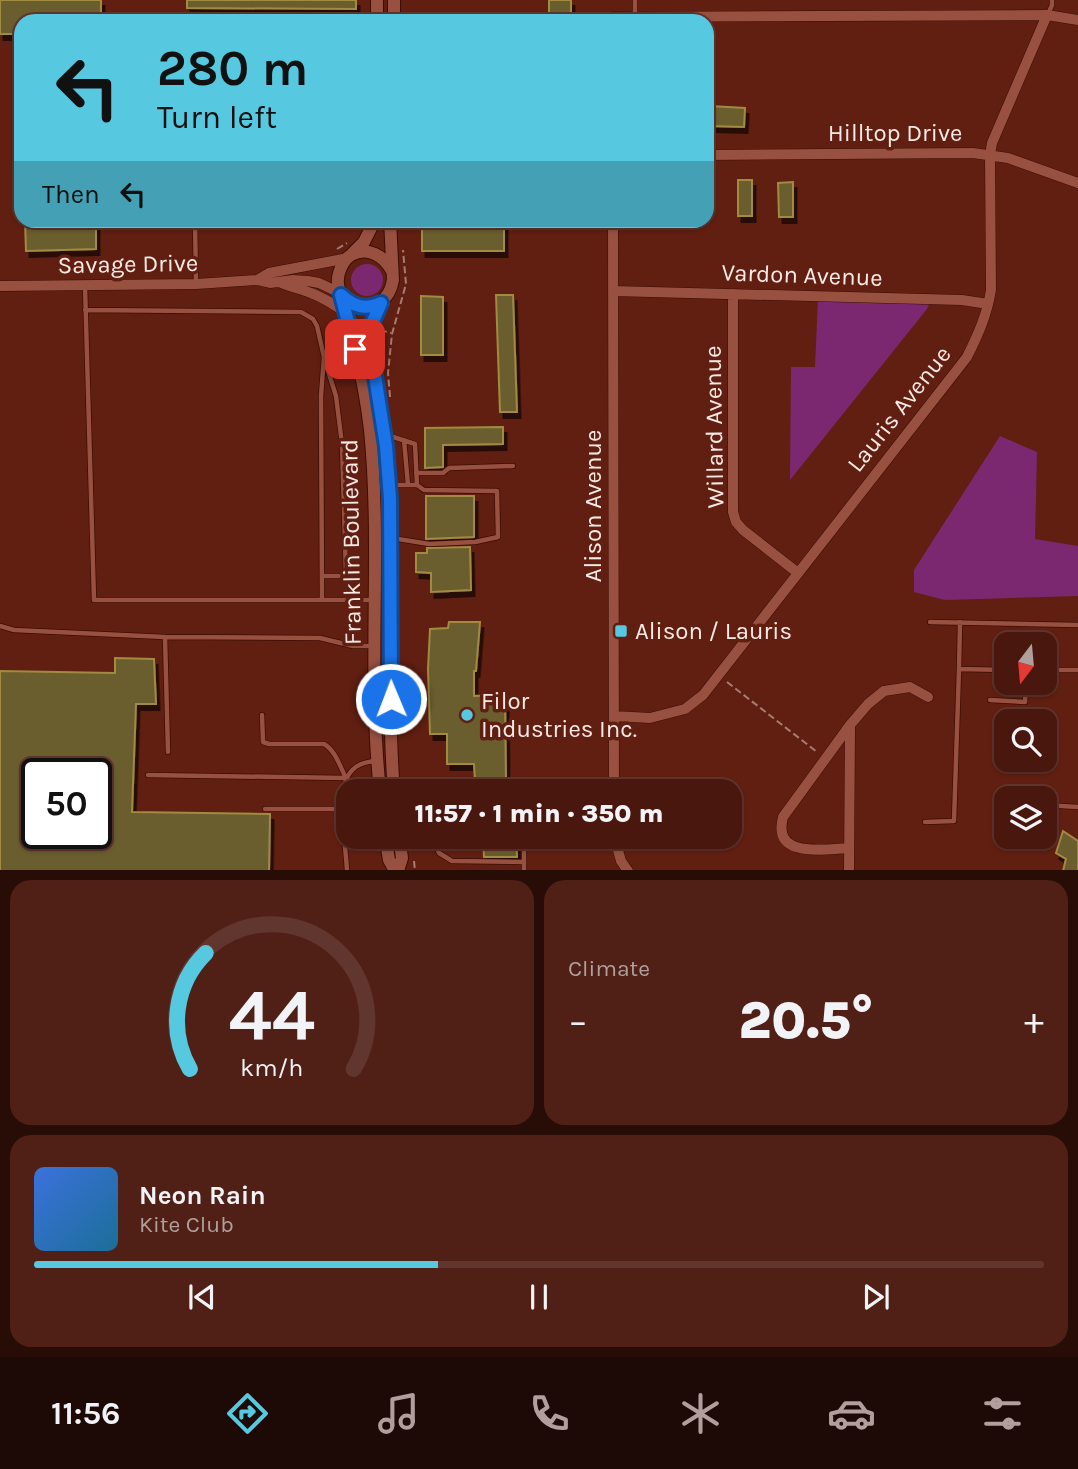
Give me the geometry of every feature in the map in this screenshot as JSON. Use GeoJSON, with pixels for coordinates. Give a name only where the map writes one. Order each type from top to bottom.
{"type":"FeatureCollection","features":[{"type":"Feature","properties":{"kind":"main road"},"geometry":{"type":"LineString","coordinates":[[371,228],[364,242],[349,252],[338,279],[341,294],[355,306],[364,308],[381,303],[392,289],[390,228]]}},
{"type":"Feature","properties":{"kind":"main road"},"geometry":{"type":"LineString","coordinates":[[349,252],[374,253],[382,257],[392,271]]}},
{"type":"Feature","properties":{"kind":"main road","name":"Franklin Boulevard"},"geometry":{"type":"LineString","coordinates":[[341,294],[360,372],[370,429],[379,779]]}},
{"type":"Feature","properties":{"kind":"main road","name":"Franklin Boulevard"},"geometry":{"type":"LineString","coordinates":[[381,303],[370,328],[369,338],[389,485],[393,779]]}},
{"type":"Feature","properties":{"kind":"main road"},"geometry":{"type":"LineString","coordinates":[[387,849],[389,860],[397,870],[402,858],[401,849]]}},
{"type":"Feature","properties":{"kind":"street"},"geometry":{"type":"LineString","coordinates":[[714,16],[1047,15],[1078,20]]}},
{"type":"Feature","properties":{"kind":"street","name":"Lauris Avenue"},"geometry":{"type":"LineString","coordinates":[[614,716],[650,718],[685,709],[703,695],[967,357],[981,330],[989,304],[992,143],[1047,15]]}},
{"type":"Feature","properties":{"kind":"street","name":"Hilltop Drive"},"geometry":{"type":"LineString","coordinates":[[714,155],[973,153],[1008,158],[1078,183]]}},
{"type":"Feature","properties":{"kind":"street","name":"Alison Avenue"},"geometry":{"type":"LineString","coordinates":[[613,228],[614,779]]}},
{"type":"Feature","properties":{"kind":"street","name":"Savage Drive"},"geometry":{"type":"LineString","coordinates":[[257,280],[269,273],[349,252]]}},
{"type":"Feature","properties":{"kind":"street","name":"Savage Drive"},"geometry":{"type":"LineString","coordinates":[[0,286],[308,281],[341,294]]}},
{"type":"Feature","properties":{"kind":"street"},"geometry":{"type":"LineString","coordinates":[[279,282],[314,294],[346,313]]}},
{"type":"Feature","properties":{"kind":"street","name":"Vardon Avenue"},"geometry":{"type":"LineString","coordinates":[[613,291],[962,300],[989,304]]}},
{"type":"Feature","properties":{"kind":"street","name":"Willard Avenue"},"geometry":{"type":"LineString","coordinates":[[733,294],[733,512],[736,522],[743,530],[798,573]]}},
{"type":"Feature","properties":{"kind":"street"},"geometry":{"type":"LineString","coordinates":[[849,848],[793,847],[782,835],[783,817],[868,704],[884,691],[910,687],[928,697]]}},
{"type":"Feature","properties":{"kind":"street"},"geometry":{"type":"LineString","coordinates":[[849,870],[850,725]]}},
{"type":"Feature","properties":{"kind":"street"},"geometry":{"type":"LineString","coordinates":[[618,849],[621,861],[628,870]]}},
{"type":"Feature","properties":{"kind":"lane"},"geometry":{"type":"LineString","coordinates":[[1047,15],[1052,0]]}},
{"type":"Feature","properties":{"kind":"lane"},"geometry":{"type":"LineString","coordinates":[[195,228],[196,284]]}},
{"type":"Feature","properties":{"kind":"lane"},"geometry":{"type":"LineString","coordinates":[[85,286],[94,600],[374,600]]}},
{"type":"Feature","properties":{"kind":"lane"},"geometry":{"type":"LineString","coordinates":[[85,310],[300,312],[313,319],[335,396],[342,443],[346,576],[322,576]]}},
{"type":"Feature","properties":{"kind":"lane"},"geometry":{"type":"LineString","coordinates":[[322,600],[321,396],[324,357]]}},
{"type":"Feature","properties":{"kind":"lane"},"geometry":{"type":"LineString","coordinates":[[384,434],[415,444],[417,485]]}},
{"type":"Feature","properties":{"kind":"lane"},"geometry":{"type":"LineString","coordinates":[[404,440],[408,485]]}},
{"type":"Feature","properties":{"kind":"lane"},"geometry":{"type":"LineString","coordinates":[[416,473],[443,473],[449,468],[513,466]]}},
{"type":"Feature","properties":{"kind":"lane"},"geometry":{"type":"LineString","coordinates":[[389,485],[417,485],[424,490],[497,491],[498,537],[475,542],[429,544],[391,538]]}},
{"type":"Feature","properties":{"kind":"lane"},"geometry":{"type":"LineString","coordinates":[[930,622],[1078,625]]}},
{"type":"Feature","properties":{"kind":"lane"},"geometry":{"type":"LineString","coordinates":[[925,822],[954,821],[960,622]]}},
{"type":"Feature","properties":{"kind":"lane"},"geometry":{"type":"LineString","coordinates":[[0,626],[28,631],[165,637],[320,638],[353,646],[374,646]]}},
{"type":"Feature","properties":{"kind":"lane"},"geometry":{"type":"LineString","coordinates":[[165,637],[168,752]]}},
{"type":"Feature","properties":{"kind":"lane"},"geometry":{"type":"LineString","coordinates":[[959,669],[994,670]]}},
{"type":"Feature","properties":{"kind":"lane"},"geometry":{"type":"LineString","coordinates":[[1057,670],[1078,670]]}},
{"type":"Feature","properties":{"kind":"lane"},"geometry":{"type":"LineString","coordinates":[[990,700],[1025,702],[1025,695]]}},
{"type":"Feature","properties":{"kind":"lane"},"geometry":{"type":"LineString","coordinates":[[262,715],[263,742],[324,744],[330,747],[346,778]]}},
{"type":"Feature","properties":{"kind":"lane"},"geometry":{"type":"LineString","coordinates":[[148,775],[346,778],[357,766],[377,761]]}},
{"type":"Feature","properties":{"kind":"lane"},"geometry":{"type":"LineString","coordinates":[[1057,806],[1078,807]]}},
{"type":"Feature","properties":{"kind":"lane"},"geometry":{"type":"LineString","coordinates":[[265,809],[336,809]]}},
{"type":"Feature","properties":{"kind":"lane"},"geometry":{"type":"LineString","coordinates":[[346,849],[347,870]]}},
{"type":"Feature","properties":{"kind":"lane"},"geometry":{"type":"LineString","coordinates":[[437,849],[452,861],[524,862]]}},
{"type":"Feature","properties":{"kind":"lane"},"geometry":{"type":"LineString","coordinates":[[524,849],[524,870]]}},
{"type":"Feature","properties":{"kind":"path"},"geometry":{"type":"LineString","coordinates":[[333,251],[349,252]]}},
{"type":"Feature","properties":{"kind":"path"},"geometry":{"type":"LineString","coordinates":[[378,330],[392,334]]}},
{"type":"Feature","properties":{"kind":"path"},"geometry":{"type":"LineString","coordinates":[[718,675],[826,759]]}},
{"type":"Feature","properties":{"kind":"shaded area"},"geometry":{"type":"Polygon","coordinates":[[[367,264],[378,269],[383,280],[378,291],[367,296],[356,291],[351,280],[356,269],[367,264]]]}},
{"type":"Feature","properties":{"kind":"shaded area"},"geometry":{"type":"Polygon","coordinates":[[[932,297],[927,309],[790,480],[791,367],[815,367],[818,298],[932,297]]]}},
{"type":"Feature","properties":{"kind":"shaded area"},"geometry":{"type":"Polygon","coordinates":[[[1000,436],[1037,452],[1035,539],[1078,546],[1078,596],[945,600],[914,592],[914,570],[1000,436]]]}},
{"type":"Feature","properties":{"kind":"building"},"geometry":{"type":"Polygon","coordinates":[[[0,0],[101,0],[101,14],[14,14],[14,34],[0,34],[0,0]]]}},
{"type":"Feature","properties":{"kind":"building"},"geometry":{"type":"Polygon","coordinates":[[[187,0],[356,0],[356,9],[187,8],[187,0]]]}},
{"type":"Feature","properties":{"kind":"building"},"geometry":{"type":"Polygon","coordinates":[[[549,0],[571,0],[571,14],[549,14],[549,0]]]}},
{"type":"Feature","properties":{"kind":"building"},"geometry":{"type":"Polygon","coordinates":[[[714,106],[745,108],[744,127],[714,126],[714,106]]]}},
{"type":"Feature","properties":{"kind":"building"},"geometry":{"type":"Polygon","coordinates":[[[738,180],[752,180],[752,216],[738,216],[738,180]]]}},
{"type":"Feature","properties":{"kind":"building"},"geometry":{"type":"Polygon","coordinates":[[[793,182],[793,217],[779,217],[778,183],[793,182]]]}},
{"type":"Feature","properties":{"kind":"building"},"geometry":{"type":"Polygon","coordinates":[[[25,228],[96,228],[96,249],[26,251],[25,228]]]}},
{"type":"Feature","properties":{"kind":"building"},"geometry":{"type":"Polygon","coordinates":[[[422,228],[504,228],[504,251],[422,251],[422,228]]]}},
{"type":"Feature","properties":{"kind":"building"},"geometry":{"type":"Polygon","coordinates":[[[496,295],[513,295],[517,412],[500,412],[496,295]]]}},
{"type":"Feature","properties":{"kind":"building"},"geometry":{"type":"Polygon","coordinates":[[[421,296],[443,297],[443,355],[421,355],[421,296]]]}},
{"type":"Feature","properties":{"kind":"building"},"geometry":{"type":"Polygon","coordinates":[[[503,427],[503,444],[443,445],[443,467],[425,468],[425,428],[503,427]]]}},
{"type":"Feature","properties":{"kind":"building"},"geometry":{"type":"Polygon","coordinates":[[[426,496],[474,496],[474,537],[426,539],[426,496]]]}},
{"type":"Feature","properties":{"kind":"building"},"geometry":{"type":"Polygon","coordinates":[[[470,547],[471,590],[431,592],[431,573],[416,572],[416,553],[427,553],[427,548],[470,547]]]}},
{"type":"Feature","properties":{"kind":"building","name":"Filor Industries Inc."},"geometry":{"type":"Polygon","coordinates":[[[449,622],[480,622],[474,696],[505,695],[506,779],[475,779],[474,764],[447,764],[447,734],[430,734],[430,629],[448,628],[449,622]]]}},
{"type":"Feature","properties":{"kind":"building"},"geometry":{"type":"Polygon","coordinates":[[[115,658],[154,659],[156,704],[136,704],[132,812],[270,814],[269,870],[0,870],[0,671],[115,673],[115,658]]]}},
{"type":"Feature","properties":{"kind":"building"},"geometry":{"type":"Polygon","coordinates":[[[1063,831],[1078,841],[1078,870],[1063,870],[1066,859],[1056,853],[1063,831]]]}},
{"type":"Feature","properties":{"kind":"building"},"geometry":{"type":"Polygon","coordinates":[[[484,849],[517,849],[517,857],[484,857],[484,849]]]}},
{"type":"Feature","properties":{"kind":"place","name":"Alison / Lauris"},"geometry":{"type":"Point","coordinates":[621,631]}},
{"type":"Feature","properties":{"kind":"place","name":"Filor Industries Inc."},"geometry":{"type":"Point","coordinates":[467,715]}},
{"type":"Feature","properties":{"kind":"route"},"geometry":{"type":"LineString","coordinates":[[355,349],[341,295],[355,306],[364,308],[381,303],[370,328],[369,338],[386,446],[390,499],[391,699]]}}]}
